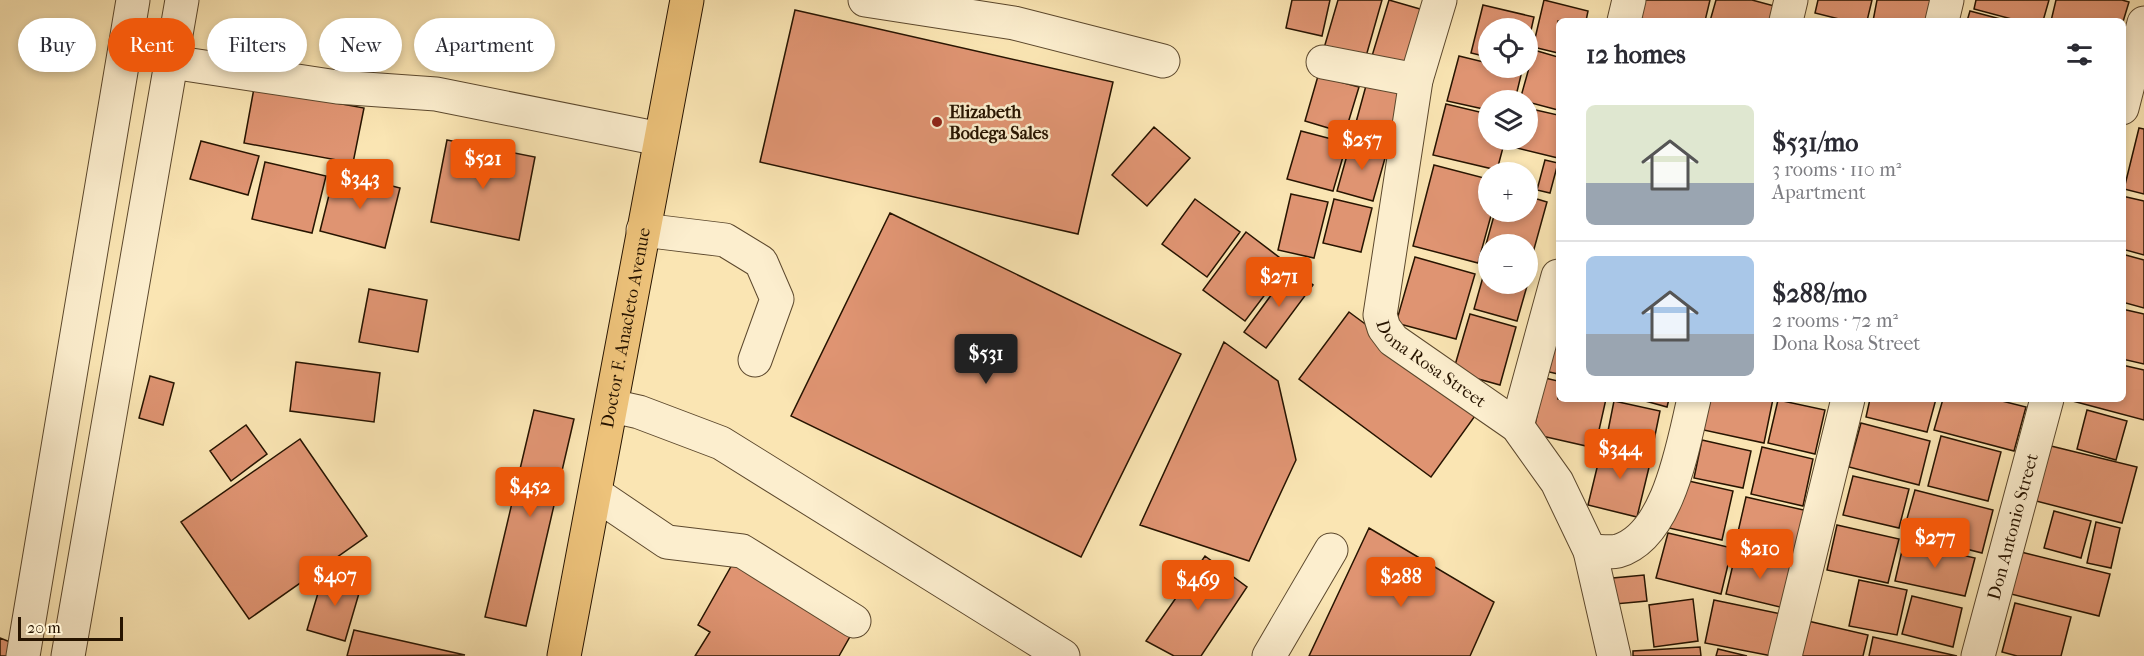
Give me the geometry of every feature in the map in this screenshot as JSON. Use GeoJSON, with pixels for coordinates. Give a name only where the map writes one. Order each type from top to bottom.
{"type":"FeatureCollection","features":[{"type":"Feature","properties":{"kind":"main road","name":"Doctor F. Anacleto Avenue"},"geometry":{"type":"LineString","coordinates":[[564,656],[687,0]]}},
{"type":"Feature","properties":{"kind":"street"},"geometry":{"type":"LineString","coordinates":[[23,656],[133,0]]}},
{"type":"Feature","properties":{"kind":"street"},"geometry":{"type":"LineString","coordinates":[[179,18],[182,0]]}},
{"type":"Feature","properties":{"kind":"street"},"geometry":{"type":"LineString","coordinates":[[865,0],[1017,12],[1163,61]]}},
{"type":"Feature","properties":{"kind":"street","name":"Dona Rosa Street"},"geometry":{"type":"LineString","coordinates":[[1440,0],[1416,80],[1380,315],[1384,328],[1393,340],[1517,426],[1557,482],[1590,551],[1614,656]]}},
{"type":"Feature","properties":{"kind":"street"},"geometry":{"type":"LineString","coordinates":[[1625,18],[1629,0]]}},
{"type":"Feature","properties":{"kind":"street"},"geometry":{"type":"LineString","coordinates":[[1787,18],[1791,0]]}},
{"type":"Feature","properties":{"kind":"street"},"geometry":{"type":"LineString","coordinates":[[1943,18],[1947,0]]}},
{"type":"Feature","properties":{"kind":"street"},"geometry":{"type":"LineString","coordinates":[[2126,93],[2144,23]]}},
{"type":"Feature","properties":{"kind":"street"},"geometry":{"type":"LineString","coordinates":[[1323,62],[1416,80]]}},
{"type":"Feature","properties":{"kind":"street"},"geometry":{"type":"LineString","coordinates":[[195,66],[337,87],[436,94],[660,139]]}},
{"type":"Feature","properties":{"kind":"street"},"geometry":{"type":"LineString","coordinates":[[68,656],[169,72]]}},
{"type":"Feature","properties":{"kind":"street"},"geometry":{"type":"LineString","coordinates":[[643,230],[725,240],[761,262],[777,299],[755,360]]}},
{"type":"Feature","properties":{"kind":"street"},"geometry":{"type":"LineString","coordinates":[[1517,426],[1536,367],[1556,284]]}},
{"type":"Feature","properties":{"kind":"street"},"geometry":{"type":"LineString","coordinates":[[77,343],[122,352]]}},
{"type":"Feature","properties":{"kind":"street"},"geometry":{"type":"LineString","coordinates":[[1590,551],[1618,552],[1648,534],[1665,501],[1682,449],[1693,402]]}},
{"type":"Feature","properties":{"kind":"street"},"geometry":{"type":"LineString","coordinates":[[1785,656],[1847,402]]}},
{"type":"Feature","properties":{"kind":"street","name":"Don Antonio Street"},"geometry":{"type":"LineString","coordinates":[[1978,656],[2046,402]]}},
{"type":"Feature","properties":{"kind":"street"},"geometry":{"type":"LineString","coordinates":[[612,406],[639,412],[720,443],[1063,656]]}},
{"type":"Feature","properties":{"kind":"street"},"geometry":{"type":"LineString","coordinates":[[596,494],[667,542],[742,551],[854,621]]}},
{"type":"Feature","properties":{"kind":"street"},"geometry":{"type":"LineString","coordinates":[[1269,656],[1331,550]]}},
{"type":"Feature","properties":{"kind":"building"},"geometry":{"type":"Polygon","coordinates":[[[1292,0],[1330,0],[1322,36],[1286,28],[1292,0]]]}},
{"type":"Feature","properties":{"kind":"building"},"geometry":{"type":"Polygon","coordinates":[[[1338,0],[1382,0],[1363,67],[1322,55],[1338,0]]]}},
{"type":"Feature","properties":{"kind":"building"},"geometry":{"type":"Polygon","coordinates":[[[1389,0],[1434,13],[1416,69],[1372,56],[1389,0]]]}},
{"type":"Feature","properties":{"kind":"building"},"geometry":{"type":"Polygon","coordinates":[[[1544,0],[1588,11],[1587,18],[1556,18],[1556,53],[1538,48],[1538,26],[1544,0]]]}},
{"type":"Feature","properties":{"kind":"building"},"geometry":{"type":"Polygon","coordinates":[[[1635,0],[1710,0],[1706,18],[1632,16],[1635,0]]]}},
{"type":"Feature","properties":{"kind":"building"},"geometry":{"type":"Polygon","coordinates":[[[1716,0],[1752,0],[1778,7],[1776,18],[1711,18],[1716,0]]]}},
{"type":"Feature","properties":{"kind":"building"},"geometry":{"type":"Polygon","coordinates":[[[1818,0],[1872,0],[1868,18],[1835,18],[1815,13],[1818,0]]]}},
{"type":"Feature","properties":{"kind":"building"},"geometry":{"type":"Polygon","coordinates":[[[1877,0],[1934,0],[1930,18],[1874,18],[1877,0]]]}},
{"type":"Feature","properties":{"kind":"building"},"geometry":{"type":"Polygon","coordinates":[[[1976,0],[2049,0],[2044,18],[2008,18],[1974,9],[1976,0]]]}},
{"type":"Feature","properties":{"kind":"building"},"geometry":{"type":"Polygon","coordinates":[[[2056,0],[2122,0],[2129,2],[2124,18],[2052,18],[2056,0]]]}},
{"type":"Feature","properties":{"kind":"building"},"geometry":{"type":"Polygon","coordinates":[[[1483,5],[1534,17],[1534,18],[1480,18],[1483,5]]]}},
{"type":"Feature","properties":{"kind":"building","name":"Elizabeth Bodega Sales"},"geometry":{"type":"Polygon","coordinates":[[[795,10],[1113,82],[1078,234],[760,162],[795,10]]]}},
{"type":"Feature","properties":{"kind":"building"},"geometry":{"type":"Polygon","coordinates":[[[1970,11],[1997,18],[1968,18],[1970,11]]]}},
{"type":"Feature","properties":{"kind":"building"},"geometry":{"type":"Polygon","coordinates":[[[1478,25],[1478,55],[1471,53],[1478,25]]]}},
{"type":"Feature","properties":{"kind":"building"},"geometry":{"type":"Polygon","coordinates":[[[1538,51],[1556,56],[1556,109],[1538,105],[1538,90],[1523,90],[1526,78],[1538,78],[1538,51]]]}},
{"type":"Feature","properties":{"kind":"building"},"geometry":{"type":"Polygon","coordinates":[[[1459,56],[1478,61],[1478,78],[1520,78],[1517,90],[1478,90],[1478,108],[1447,101],[1459,56]]]}},
{"type":"Feature","properties":{"kind":"building"},"geometry":{"type":"Polygon","coordinates":[[[1318,76],[1359,87],[1345,133],[1305,121],[1318,76]]]}},
{"type":"Feature","properties":{"kind":"building"},"geometry":{"type":"Polygon","coordinates":[[[1367,82],[1405,92],[1393,136],[1355,126],[1367,82]]]}},
{"type":"Feature","properties":{"kind":"building"},"geometry":{"type":"Polygon","coordinates":[[[254,88],[364,108],[353,163],[244,143],[254,88]]]}},
{"type":"Feature","properties":{"kind":"building"},"geometry":{"type":"Polygon","coordinates":[[[1446,104],[1478,112],[1478,150],[1502,150],[1499,162],[1478,162],[1478,166],[1433,155],[1446,104]]]}},
{"type":"Feature","properties":{"kind":"building"},"geometry":{"type":"Polygon","coordinates":[[[1538,110],[1556,115],[1556,158],[1525,150],[1538,150],[1538,110]]]}},
{"type":"Feature","properties":{"kind":"building"},"geometry":{"type":"Polygon","coordinates":[[[1154,127],[1190,158],[1147,206],[1112,175],[1154,127]]]}},
{"type":"Feature","properties":{"kind":"building"},"geometry":{"type":"Polygon","coordinates":[[[2139,128],[2144,129],[2144,194],[2126,190],[2139,128]]]}},
{"type":"Feature","properties":{"kind":"building"},"geometry":{"type":"Polygon","coordinates":[[[1301,131],[1347,143],[1333,191],[1287,179],[1301,131]]]}},
{"type":"Feature","properties":{"kind":"building"},"geometry":{"type":"Polygon","coordinates":[[[447,140],[535,157],[519,240],[431,222],[447,140]]]}},
{"type":"Feature","properties":{"kind":"building"},"geometry":{"type":"Polygon","coordinates":[[[201,141],[259,156],[248,195],[190,179],[201,141]]]}},
{"type":"Feature","properties":{"kind":"building"},"geometry":{"type":"Polygon","coordinates":[[[1351,141],[1387,151],[1373,201],[1337,191],[1351,141]]]}},
{"type":"Feature","properties":{"kind":"building"},"geometry":{"type":"Polygon","coordinates":[[[1545,160],[1556,163],[1550,193],[1538,190],[1545,160]]]}},
{"type":"Feature","properties":{"kind":"building"},"geometry":{"type":"Polygon","coordinates":[[[265,162],[326,176],[312,233],[252,219],[265,162]]]}},
{"type":"Feature","properties":{"kind":"building"},"geometry":{"type":"Polygon","coordinates":[[[1434,165],[1478,176],[1478,222],[1489,222],[1486,234],[1478,234],[1478,263],[1413,246],[1434,165]]]}},
{"type":"Feature","properties":{"kind":"building"},"geometry":{"type":"Polygon","coordinates":[[[335,171],[400,188],[385,248],[320,231],[335,171]]]}},
{"type":"Feature","properties":{"kind":"building"},"geometry":{"type":"Polygon","coordinates":[[[1291,194],[1328,202],[1314,258],[1278,250],[1291,194]]]}},
{"type":"Feature","properties":{"kind":"building"},"geometry":{"type":"Polygon","coordinates":[[[2126,197],[2144,201],[2144,255],[2126,250],[2126,197]]]}},
{"type":"Feature","properties":{"kind":"building"},"geometry":{"type":"Polygon","coordinates":[[[1195,199],[1240,232],[1207,277],[1162,244],[1195,199]]]}},
{"type":"Feature","properties":{"kind":"building"},"geometry":{"type":"Polygon","coordinates":[[[1334,199],[1372,208],[1361,252],[1323,243],[1334,199]]]}},
{"type":"Feature","properties":{"kind":"building"},"geometry":{"type":"Polygon","coordinates":[[[1538,199],[1547,202],[1538,235],[1489,234],[1492,222],[1538,222],[1538,199]]]}},
{"type":"Feature","properties":{"kind":"building"},"geometry":{"type":"Polygon","coordinates":[[[890,213],[1181,354],[1081,557],[791,416],[890,213]]]}},
{"type":"Feature","properties":{"kind":"building"},"geometry":{"type":"Polygon","coordinates":[[[1246,232],[1288,264],[1245,321],[1203,290],[1246,232]]]}},
{"type":"Feature","properties":{"kind":"building"},"geometry":{"type":"Polygon","coordinates":[[[2126,255],[2144,260],[2144,308],[2126,303],[2126,255]]]}},
{"type":"Feature","properties":{"kind":"building"},"geometry":{"type":"Polygon","coordinates":[[[1415,257],[1475,274],[1456,339],[1396,323],[1415,257]]]}},
{"type":"Feature","properties":{"kind":"building"},"geometry":{"type":"Polygon","coordinates":[[[1291,268],[1313,285],[1266,348],[1244,332],[1291,268]]]}},
{"type":"Feature","properties":{"kind":"building"},"geometry":{"type":"Polygon","coordinates":[[[369,289],[427,300],[418,352],[359,342],[369,289]]]}},
{"type":"Feature","properties":{"kind":"building"},"geometry":{"type":"Polygon","coordinates":[[[1478,294],[1525,294],[1517,321],[1474,309],[1478,294]]]}},
{"type":"Feature","properties":{"kind":"building"},"geometry":{"type":"Polygon","coordinates":[[[2126,310],[2144,314],[2144,364],[2126,360],[2126,310]]]}},
{"type":"Feature","properties":{"kind":"building"},"geometry":{"type":"Polygon","coordinates":[[[1349,312],[1480,409],[1431,477],[1299,379],[1349,312]]]}},
{"type":"Feature","properties":{"kind":"building"},"geometry":{"type":"Polygon","coordinates":[[[1470,314],[1516,327],[1500,385],[1453,372],[1470,314]]]}},
{"type":"Feature","properties":{"kind":"building"},"geometry":{"type":"Polygon","coordinates":[[[1556,335],[1556,374],[1545,371],[1556,335]]]}},
{"type":"Feature","properties":{"kind":"building"},"geometry":{"type":"Polygon","coordinates":[[[1224,342],[1278,381],[1296,460],[1249,561],[1140,525],[1224,342]]]}},
{"type":"Feature","properties":{"kind":"building"},"geometry":{"type":"Polygon","coordinates":[[[296,362],[380,373],[374,422],[290,411],[296,362]]]}},
{"type":"Feature","properties":{"kind":"building"},"geometry":{"type":"Polygon","coordinates":[[[2126,366],[2144,370],[2144,420],[2076,402],[2126,402],[2126,366]]]}},
{"type":"Feature","properties":{"kind":"building"},"geometry":{"type":"Polygon","coordinates":[[[150,376],[174,383],[163,425],[139,418],[150,376]]]}},
{"type":"Feature","properties":{"kind":"building"},"geometry":{"type":"Polygon","coordinates":[[[1545,378],[1556,381],[1556,402],[1605,402],[1595,448],[1533,434],[1545,378]]]}},
{"type":"Feature","properties":{"kind":"building"},"geometry":{"type":"Polygon","coordinates":[[[1614,402],[1660,411],[1652,450],[1606,441],[1614,402]]]}},
{"type":"Feature","properties":{"kind":"building"},"geometry":{"type":"Polygon","coordinates":[[[1649,402],[1668,402],[1667,407],[1649,402]]]}},
{"type":"Feature","properties":{"kind":"building"},"geometry":{"type":"Polygon","coordinates":[[[1704,402],[1772,402],[1764,443],[1699,429],[1704,402]]]}},
{"type":"Feature","properties":{"kind":"building"},"geometry":{"type":"Polygon","coordinates":[[[1778,402],[1825,410],[1815,454],[1768,443],[1778,402]]]}},
{"type":"Feature","properties":{"kind":"building"},"geometry":{"type":"Polygon","coordinates":[[[1869,402],[1935,402],[1927,432],[1866,417],[1869,402]]]}},
{"type":"Feature","properties":{"kind":"building"},"geometry":{"type":"Polygon","coordinates":[[[1942,402],[2006,402],[2026,407],[2014,451],[1934,430],[1942,402]]]}},
{"type":"Feature","properties":{"kind":"building"},"geometry":{"type":"Polygon","coordinates":[[[534,410],[574,419],[526,626],[485,617],[534,410]]]}},
{"type":"Feature","properties":{"kind":"building"},"geometry":{"type":"Polygon","coordinates":[[[2087,410],[2127,421],[2116,460],[2077,449],[2087,410]]]}},
{"type":"Feature","properties":{"kind":"building"},"geometry":{"type":"Polygon","coordinates":[[[1861,423],[1930,441],[1919,485],[1849,467],[1861,423]]]}},
{"type":"Feature","properties":{"kind":"building"},"geometry":{"type":"Polygon","coordinates":[[[246,425],[267,454],[231,481],[210,451],[246,425]]]}},
{"type":"Feature","properties":{"kind":"building"},"geometry":{"type":"Polygon","coordinates":[[[1941,436],[2001,452],[1988,501],[1928,486],[1941,436]]]}},
{"type":"Feature","properties":{"kind":"building"},"geometry":{"type":"Polygon","coordinates":[[[300,439],[367,536],[249,619],[181,522],[300,439]]]}},
{"type":"Feature","properties":{"kind":"building"},"geometry":{"type":"Polygon","coordinates":[[[1702,440],[1751,451],[1743,488],[1694,478],[1702,440]]]}},
{"type":"Feature","properties":{"kind":"building"},"geometry":{"type":"Polygon","coordinates":[[[1603,443],[1652,455],[1637,517],[1588,505],[1603,443]]]}},
{"type":"Feature","properties":{"kind":"building"},"geometry":{"type":"Polygon","coordinates":[[[2051,446],[2137,467],[2122,523],[2036,501],[2051,446]]]}},
{"type":"Feature","properties":{"kind":"building"},"geometry":{"type":"Polygon","coordinates":[[[1762,447],[1813,459],[1803,506],[1751,494],[1762,447]]]}},
{"type":"Feature","properties":{"kind":"building"},"geometry":{"type":"Polygon","coordinates":[[[1853,476],[1909,489],[1899,528],[1843,515],[1853,476]]]}},
{"type":"Feature","properties":{"kind":"building"},"geometry":{"type":"Polygon","coordinates":[[[1680,479],[1733,491],[1722,540],[1669,528],[1680,479]]]}},
{"type":"Feature","properties":{"kind":"building"},"geometry":{"type":"Polygon","coordinates":[[[1915,490],[1993,510],[1982,553],[1903,533],[1915,490]]]}},
{"type":"Feature","properties":{"kind":"building"},"geometry":{"type":"Polygon","coordinates":[[[1746,497],[1808,511],[1797,559],[1735,545],[1746,497]]]}},
{"type":"Feature","properties":{"kind":"building"},"geometry":{"type":"Polygon","coordinates":[[[2054,511],[2091,521],[2081,558],[2044,548],[2054,511]]]}},
{"type":"Feature","properties":{"kind":"building"},"geometry":{"type":"Polygon","coordinates":[[[2096,522],[2120,528],[2111,568],[2087,563],[2096,522]]]}},
{"type":"Feature","properties":{"kind":"building"},"geometry":{"type":"Polygon","coordinates":[[[1837,525],[1899,539],[1888,583],[1827,570],[1837,525]]]}},
{"type":"Feature","properties":{"kind":"building"},"geometry":{"type":"Polygon","coordinates":[[[1369,528],[1494,602],[1470,656],[1309,656],[1369,528]]]}},
{"type":"Feature","properties":{"kind":"building"},"geometry":{"type":"Polygon","coordinates":[[[1668,533],[1732,548],[1721,594],[1656,578],[1668,533]]]}},
{"type":"Feature","properties":{"kind":"building"},"geometry":{"type":"Polygon","coordinates":[[[1904,542],[1975,558],[1965,596],[1895,581],[1904,542]]]}},
{"type":"Feature","properties":{"kind":"building"},"geometry":{"type":"Polygon","coordinates":[[[1736,552],[1794,565],[1784,608],[1726,594],[1736,552]]]}},
{"type":"Feature","properties":{"kind":"building"},"geometry":{"type":"Polygon","coordinates":[[[2021,552],[2110,574],[2099,616],[2011,594],[2021,552]]]}},
{"type":"Feature","properties":{"kind":"building"},"geometry":{"type":"Polygon","coordinates":[[[1205,556],[1247,587],[1201,656],[1174,656],[1146,641],[1205,556]]]}},
{"type":"Feature","properties":{"kind":"building"},"geometry":{"type":"Polygon","coordinates":[[[733,563],[852,633],[839,656],[695,656],[710,632],[698,625],[733,563]]]}},
{"type":"Feature","properties":{"kind":"building"},"geometry":{"type":"Polygon","coordinates":[[[324,573],[362,583],[345,641],[307,630],[324,573]]]}},
{"type":"Feature","properties":{"kind":"building"},"geometry":{"type":"Polygon","coordinates":[[[1644,575],[1647,601],[1615,604],[1613,578],[1644,575]]]}},
{"type":"Feature","properties":{"kind":"building"},"geometry":{"type":"Polygon","coordinates":[[[1859,580],[1907,590],[1897,635],[1849,626],[1859,580]]]}},
{"type":"Feature","properties":{"kind":"building"},"geometry":{"type":"Polygon","coordinates":[[[1912,596],[1962,608],[1953,647],[1902,634],[1912,596]]]}},
{"type":"Feature","properties":{"kind":"building"},"geometry":{"type":"Polygon","coordinates":[[[1693,599],[1698,641],[1654,647],[1649,605],[1693,599]]]}},
{"type":"Feature","properties":{"kind":"building"},"geometry":{"type":"Polygon","coordinates":[[[1714,600],[1781,614],[1772,656],[1705,643],[1714,600]]]}},
{"type":"Feature","properties":{"kind":"building"},"geometry":{"type":"Polygon","coordinates":[[[2015,603],[2071,617],[2061,656],[2017,656],[2002,652],[2015,603]]]}},
{"type":"Feature","properties":{"kind":"building"},"geometry":{"type":"Polygon","coordinates":[[[1808,621],[1868,635],[1863,656],[1800,656],[1808,621]]]}},
{"type":"Feature","properties":{"kind":"building"},"geometry":{"type":"Polygon","coordinates":[[[354,630],[465,655],[347,656],[354,630]]]}},
{"type":"Feature","properties":{"kind":"building"},"geometry":{"type":"Polygon","coordinates":[[[1873,637],[1957,656],[1869,656],[1873,637]]]}},
{"type":"Feature","properties":{"kind":"building"},"geometry":{"type":"Polygon","coordinates":[[[0,638],[15,644],[11,656],[0,656],[0,638]]]}},
{"type":"Feature","properties":{"kind":"building"},"geometry":{"type":"Polygon","coordinates":[[[1700,647],[1701,656],[1633,656],[1633,651],[1700,647]]]}},
{"type":"Feature","properties":{"kind":"building"},"geometry":{"type":"Polygon","coordinates":[[[1718,649],[1747,656],[1716,656],[1718,649]]]}},
{"type":"Feature","properties":{"kind":"place","name":"Elizabeth Bodega Sales"},"geometry":{"type":"Point","coordinates":[937,122]}}]}
